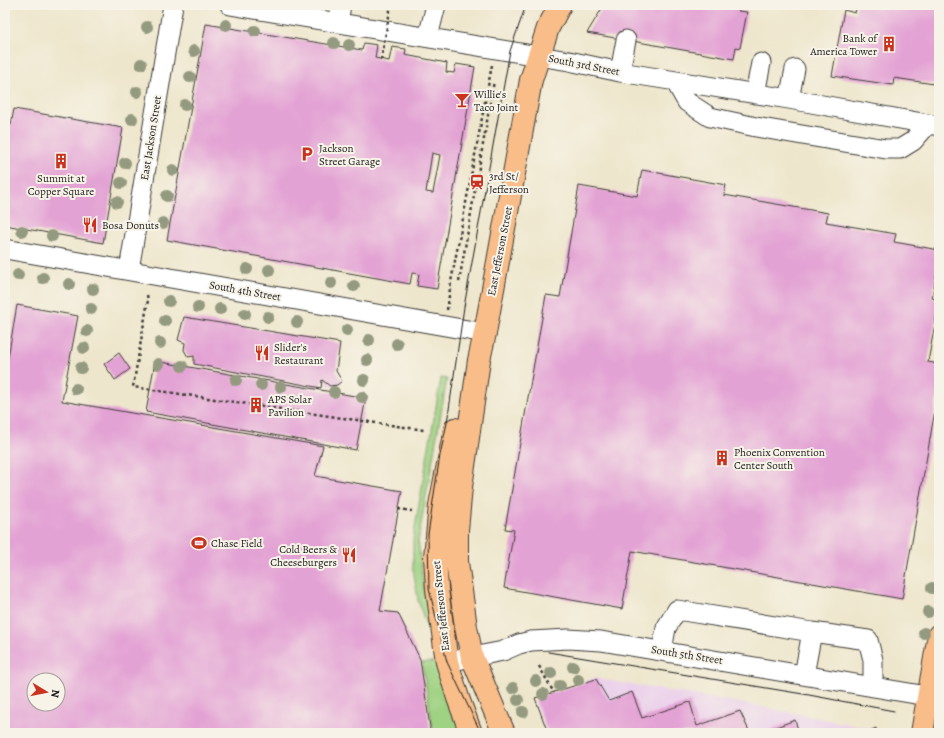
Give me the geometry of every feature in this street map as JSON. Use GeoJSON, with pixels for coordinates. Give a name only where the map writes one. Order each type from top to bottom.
{"type":"FeatureCollection","features":[{"type":"Feature","properties":{"kind":"main road","name":"East Jefferson Street"},"geometry":{"type":"LineString","coordinates":[[504,733],[472,657],[466,628],[457,562],[457,530],[461,487],[479,360],[531,80],[548,28],[560,5]]}},
{"type":"Feature","properties":{"kind":"main road","name":"East Jefferson Street"},"geometry":{"type":"LineString","coordinates":[[471,733],[447,662],[437,589],[435,557],[440,505],[457,421],[479,360]]}},
{"type":"Feature","properties":{"kind":"main road"},"geometry":{"type":"LineString","coordinates":[[922,733],[933,697],[939,635]]}},
{"type":"Feature","properties":{"kind":"street","name":"East Jackson Street"},"geometry":{"type":"LineString","coordinates":[[129,270],[173,5]]}},
{"type":"Feature","properties":{"kind":"street","name":"South 3rd Street"},"geometry":{"type":"LineString","coordinates":[[230,5],[340,14],[424,37],[933,125]]}},
{"type":"Feature","properties":{"kind":"street"},"geometry":{"type":"LineString","coordinates":[[424,37],[428,5]]}},
{"type":"Feature","properties":{"kind":"street"},"geometry":{"type":"LineString","coordinates":[[424,37],[436,5]]}},
{"type":"Feature","properties":{"kind":"street"},"geometry":{"type":"LineString","coordinates":[[620,72],[626,40]]}},
{"type":"Feature","properties":{"kind":"street"},"geometry":{"type":"LineString","coordinates":[[755,94],[761,63]]}},
{"type":"Feature","properties":{"kind":"street"},"geometry":{"type":"LineString","coordinates":[[789,100],[795,69]]}},
{"type":"Feature","properties":{"kind":"street"},"geometry":{"type":"LineString","coordinates":[[675,81],[687,102],[710,117],[793,134],[886,149],[900,149],[933,125]]}},
{"type":"Feature","properties":{"kind":"street","name":"South 4th Street"},"geometry":{"type":"LineString","coordinates":[[5,250],[485,332]]}},
{"type":"Feature","properties":{"kind":"street"},"geometry":{"type":"LineString","coordinates":[[662,651],[666,628],[677,610],[868,640],[873,660],[873,687]]}},
{"type":"Feature","properties":{"kind":"street"},"geometry":{"type":"LineString","coordinates":[[804,675],[812,632]]}},
{"type":"Feature","properties":{"kind":"street","name":"South 5th Street"},"geometry":{"type":"LineString","coordinates":[[447,662],[503,650],[525,642],[568,638],[601,641],[933,697]]}},
{"type":"Feature","properties":{"kind":"path"},"geometry":{"type":"LineString","coordinates":[[381,60],[391,5]]}},
{"type":"Feature","properties":{"kind":"path"},"geometry":{"type":"LineString","coordinates":[[447,313],[493,63]]}},
{"type":"Feature","properties":{"kind":"path"},"geometry":{"type":"LineString","coordinates":[[459,282],[494,81]]}},
{"type":"Feature","properties":{"kind":"path"},"geometry":{"type":"LineString","coordinates":[[147,295],[148,300],[133,387],[424,430]]}},
{"type":"Feature","properties":{"kind":"path"},"geometry":{"type":"LineString","coordinates":[[398,509],[412,511]]}},
{"type":"Feature","properties":{"kind":"path"},"geometry":{"type":"LineString","coordinates":[[539,666],[554,693]]}},
{"type":"Feature","properties":{"kind":"shaded area"},"geometry":{"type":"Polygon","coordinates":[[[594,678],[757,706],[893,733],[547,733],[534,701],[594,678]]]}},
{"type":"Feature","properties":{"kind":"green space"},"geometry":{"type":"Polygon","coordinates":[[[441,378],[447,379],[418,541],[425,596],[433,626],[427,628],[418,600],[413,568],[413,539],[441,378]]]}},
{"type":"Feature","properties":{"kind":"green space"},"geometry":{"type":"Polygon","coordinates":[[[436,662],[463,733],[432,733],[433,728],[422,663],[436,662]]]}},
{"type":"Feature","properties":{"kind":"building"},"geometry":{"type":"Polygon","coordinates":[[[604,5],[739,5],[738,11],[747,12],[740,48],[736,47],[734,59],[587,33],[604,5]]]}},
{"type":"Feature","properties":{"kind":"building","name":"Bank of America Tower"},"geometry":{"type":"Polygon","coordinates":[[[857,5],[939,5],[939,87],[934,84],[894,78],[893,85],[832,76],[844,10],[855,13],[857,5]]]}},
{"type":"Feature","properties":{"kind":"building","name":"Jackson Street Garage"},"geometry":{"type":"Polygon","coordinates":[[[206,24],[362,50],[364,43],[377,45],[375,58],[389,61],[392,47],[406,49],[405,55],[447,63],[446,72],[454,73],[456,64],[475,67],[437,289],[417,286],[419,274],[412,273],[410,284],[167,240],[206,24]],[[432,153],[426,192],[433,193],[440,155],[432,153]]]}},
{"type":"Feature","properties":{"kind":"building","name":"Summit at Copper Square"},"geometry":{"type":"Polygon","coordinates":[[[14,109],[123,128],[103,243],[5,225],[5,124],[11,125],[14,109]]]}},
{"type":"Feature","properties":{"kind":"building","name":"Phoenix Convention Center South"},"geometry":{"type":"Polygon","coordinates":[[[642,170],[726,185],[724,195],[828,213],[826,222],[896,234],[894,242],[939,250],[939,260],[932,298],[939,301],[928,362],[939,364],[939,387],[902,599],[632,551],[622,609],[504,588],[514,530],[505,529],[546,295],[560,297],[579,186],[637,196],[642,170]]]}},
{"type":"Feature","properties":{"kind":"building","name":"Chase Field"},"geometry":{"type":"Polygon","coordinates":[[[17,305],[78,316],[62,401],[323,446],[315,476],[402,491],[380,611],[398,613],[420,659],[430,727],[429,733],[5,733],[5,375],[17,305]]]}},
{"type":"Feature","properties":{"kind":"building","name":"Slider's Restaurant"},"geometry":{"type":"Polygon","coordinates":[[[184,317],[340,343],[336,371],[342,381],[337,385],[330,386],[322,380],[321,388],[194,364],[194,356],[188,357],[184,350],[185,343],[178,340],[184,317]]]}},
{"type":"Feature","properties":{"kind":"building"},"geometry":{"type":"Polygon","coordinates":[[[119,353],[130,369],[115,380],[104,364],[119,353]]]}},
{"type":"Feature","properties":{"kind":"building","name":"APS Solar Pavilion"},"geometry":{"type":"Polygon","coordinates":[[[155,361],[366,398],[356,450],[146,412],[155,361]]]}},
{"type":"Feature","properties":{"kind":"building"},"geometry":{"type":"Polygon","coordinates":[[[596,679],[609,701],[632,692],[642,718],[690,702],[697,726],[740,711],[750,733],[548,733],[535,698],[596,679]]]}},
{"type":"Feature","properties":{"kind":"building"},"geometry":{"type":"Polygon","coordinates":[[[795,720],[799,733],[760,733],[795,720]]]}},
{"type":"Feature","properties":{"kind":"building"},"geometry":{"type":"Polygon","coordinates":[[[876,728],[876,733],[865,733],[876,728]]]}},
{"type":"Feature","properties":{"kind":"tram line"},"geometry":{"type":"LineString","coordinates":[[481,733],[447,662],[429,589],[428,534],[440,455],[447,423],[464,307],[510,51],[526,5]]}},
{"type":"Feature","properties":{"kind":"tram line"},"geometry":{"type":"LineString","coordinates":[[548,652],[809,695],[894,711]]}},
{"type":"Feature","properties":{"kind":"place","name":"Bank of America Tower"},"geometry":{"type":"Point","coordinates":[889,44]}},
{"type":"Feature","properties":{"kind":"place","name":"Willie's Taco Joint"},"geometry":{"type":"Point","coordinates":[462,100]}},
{"type":"Feature","properties":{"kind":"place","name":"Jackson Street Garage"},"geometry":{"type":"Point","coordinates":[307,154]}},
{"type":"Feature","properties":{"kind":"place","name":"Summit at Copper Square"},"geometry":{"type":"Point","coordinates":[61,161]}},
{"type":"Feature","properties":{"kind":"place","name":"3rd St/ Jefferson"},"geometry":{"type":"Point","coordinates":[477,182]}},
{"type":"Feature","properties":{"kind":"place","name":"Bosa Donuts"},"geometry":{"type":"Point","coordinates":[90,225]}},
{"type":"Feature","properties":{"kind":"place","name":"Slider's Restaurant"},"geometry":{"type":"Point","coordinates":[262,353]}},
{"type":"Feature","properties":{"kind":"place","name":"APS Solar Pavilion"},"geometry":{"type":"Point","coordinates":[256,405]}},
{"type":"Feature","properties":{"kind":"place","name":"Phoenix Convention Center South"},"geometry":{"type":"Point","coordinates":[722,458]}},
{"type":"Feature","properties":{"kind":"place","name":"Chase Field"},"geometry":{"type":"Point","coordinates":[199,543]}},
{"type":"Feature","properties":{"kind":"place","name":"Cold Beers & Cheeseburgers"},"geometry":{"type":"Point","coordinates":[349,555]}}]}
